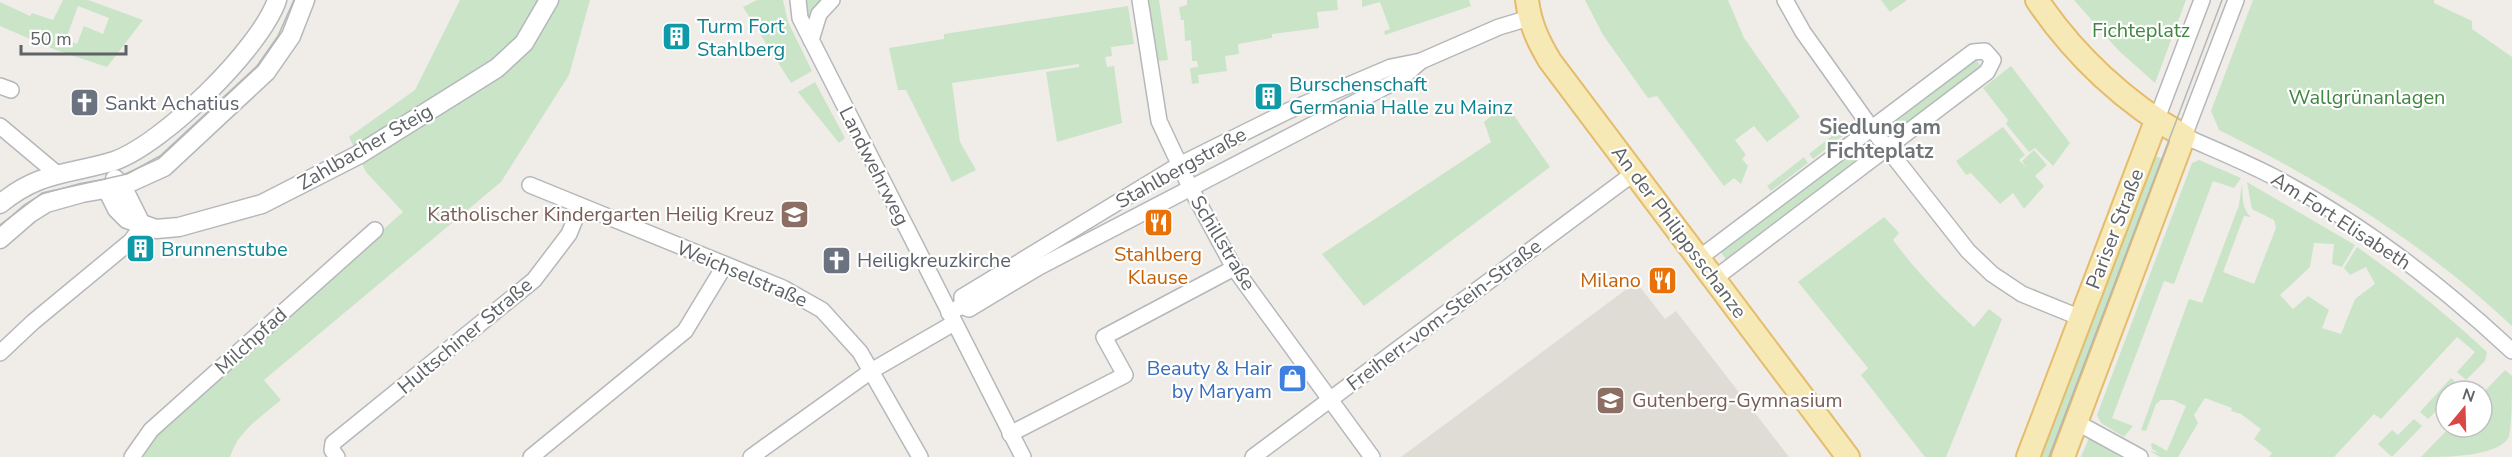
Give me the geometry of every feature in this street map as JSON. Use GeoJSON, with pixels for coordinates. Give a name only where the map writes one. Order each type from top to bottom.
{"type":"FeatureCollection","features":[{"type":"Feature","properties":{"kind":"main road"},"geometry":{"type":"LineString","coordinates":[[2037,0],[2081,54],[2125,96],[2156,120],[2184,136]]}},
{"type":"Feature","properties":{"kind":"main road","name":"An der Philippsschanze"},"geometry":{"type":"LineString","coordinates":[[1528,9],[1537,39],[1550,61],[1848,457]]}},
{"type":"Feature","properties":{"kind":"main road","name":"Pariser Straße"},"geometry":{"type":"LineString","coordinates":[[2028,457],[2156,120]]}},
{"type":"Feature","properties":{"kind":"main road","name":"Pariser Straße"},"geometry":{"type":"LineString","coordinates":[[2063,457],[2184,136]]}},
{"type":"Feature","properties":{"kind":"street"},"geometry":{"type":"LineString","coordinates":[[0,204],[22,188],[56,173],[114,160],[136,150],[165,130],[248,51],[267,23],[277,0]]}},
{"type":"Feature","properties":{"kind":"street"},"geometry":{"type":"LineString","coordinates":[[0,239],[34,209],[60,198],[114,184],[164,167],[266,72],[291,36],[305,0]]}},
{"type":"Feature","properties":{"kind":"street","name":"Zahlbacher Steig"},"geometry":{"type":"LineString","coordinates":[[142,226],[156,229],[179,227],[262,204],[358,155],[508,59],[535,28],[549,0]]}},
{"type":"Feature","properties":{"kind":"street","name":"Landwehrweg"},"geometry":{"type":"LineString","coordinates":[[798,0],[800,18],[955,314],[1010,434],[1023,457]]}},
{"type":"Feature","properties":{"kind":"street"},"geometry":{"type":"LineString","coordinates":[[811,40],[819,14],[832,0]]}},
{"type":"Feature","properties":{"kind":"street","name":"Schillstraße"},"geometry":{"type":"LineString","coordinates":[[1140,0],[1159,121],[1190,187],[1234,268],[1372,457]]}},
{"type":"Feature","properties":{"kind":"street"},"geometry":{"type":"LineString","coordinates":[[1785,0],[1803,32],[1872,129],[1952,231],[1992,274],[2028,297],[2082,318]]}},
{"type":"Feature","properties":{"kind":"street","name":"Pariser Straße"},"geometry":{"type":"LineString","coordinates":[[2156,120],[2202,0]]}},
{"type":"Feature","properties":{"kind":"street","name":"Pariser Straße"},"geometry":{"type":"LineString","coordinates":[[2184,136],[2236,0]]}},
{"type":"Feature","properties":{"kind":"street","name":"Stahlbergstraße"},"geometry":{"type":"LineString","coordinates":[[955,314],[962,297],[1179,165],[1288,111],[1391,67],[1421,61],[1499,27],[1528,9]]}},
{"type":"Feature","properties":{"kind":"street"},"geometry":{"type":"LineString","coordinates":[[1698,259],[1973,52],[1985,51],[1993,60],[1987,72],[1714,279]]}},
{"type":"Feature","properties":{"kind":"street","name":"Stahlbergstraße"},"geometry":{"type":"LineString","coordinates":[[955,314],[969,309],[1039,267],[1190,187],[1402,78],[1421,61]]}},
{"type":"Feature","properties":{"kind":"street"},"geometry":{"type":"LineString","coordinates":[[0,126],[56,173],[61,187],[60,198]]}},
{"type":"Feature","properties":{"kind":"street","name":"Am Fort Elisabeth"},"geometry":{"type":"LineString","coordinates":[[2184,136],[2273,176],[2362,230],[2413,265],[2512,351]]}},
{"type":"Feature","properties":{"kind":"street"},"geometry":{"type":"LineString","coordinates":[[114,184],[136,150]]}},
{"type":"Feature","properties":{"kind":"street"},"geometry":{"type":"LineString","coordinates":[[0,353],[33,322],[131,241],[142,226],[114,184],[85,168]]}},
{"type":"Feature","properties":{"kind":"street","name":"Freiherr-vom-Stein-Straße"},"geometry":{"type":"LineString","coordinates":[[1253,457],[1634,173]]}},
{"type":"Feature","properties":{"kind":"street","name":"Weichselstraße"},"geometry":{"type":"LineString","coordinates":[[530,185],[783,288],[822,310],[851,340],[920,457]]}},
{"type":"Feature","properties":{"kind":"street","name":"Hultschiner Straße"},"geometry":{"type":"LineString","coordinates":[[334,453],[333,443],[534,280],[569,234],[580,207]]}},
{"type":"Feature","properties":{"kind":"street","name":"Milchpfad"},"geometry":{"type":"LineString","coordinates":[[132,457],[151,430],[375,230]]}},
{"type":"Feature","properties":{"kind":"street"},"geometry":{"type":"LineString","coordinates":[[531,457],[665,350],[685,331],[725,265]]}},
{"type":"Feature","properties":{"kind":"street"},"geometry":{"type":"LineString","coordinates":[[1010,434],[1125,375],[1104,337],[1234,268]]}},
{"type":"Feature","properties":{"kind":"street"},"geometry":{"type":"LineString","coordinates":[[751,457],[870,371],[955,314]]}},
{"type":"Feature","properties":{"kind":"street"},"geometry":{"type":"LineString","coordinates":[[2076,422],[2140,457]]}},
{"type":"Feature","properties":{"kind":"shaded area","name":"Gutenberg-Gymnasium"},"geometry":{"type":"Polygon","coordinates":[[[1636,282],[1665,319],[1676,311],[1789,457],[1401,457],[1636,282]]]}},
{"type":"Feature","properties":{"kind":"green space"},"geometry":{"type":"Polygon","coordinates":[[[63,0],[88,0],[143,20],[107,67],[56,50],[0,26],[0,2],[30,16],[32,13],[53,20],[63,0]],[[78,6],[66,39],[77,44],[84,26],[103,34],[109,18],[78,6]]]}},
{"type":"Feature","properties":{"kind":"green space"},"geometry":{"type":"Polygon","coordinates":[[[460,0],[590,0],[569,75],[501,182],[264,380],[281,400],[244,432],[230,457],[137,457],[154,432],[403,212],[366,172],[349,137],[415,90],[460,0]]]}},
{"type":"Feature","properties":{"kind":"green space"},"geometry":{"type":"Polygon","coordinates":[[[757,0],[783,0],[788,22],[812,71],[791,83],[743,7],[757,0]]]}},
{"type":"Feature","properties":{"kind":"green space"},"geometry":{"type":"Polygon","coordinates":[[[805,0],[821,0],[809,18],[805,0]]]}},
{"type":"Feature","properties":{"kind":"green space"},"geometry":{"type":"Polygon","coordinates":[[[1149,0],[1159,0],[1168,60],[1158,61],[1149,0]]]}},
{"type":"Feature","properties":{"kind":"green space"},"geometry":{"type":"Polygon","coordinates":[[[1187,0],[1337,0],[1338,10],[1317,12],[1319,28],[1272,34],[1272,38],[1238,44],[1239,54],[1225,56],[1227,71],[1198,75],[1199,83],[1192,84],[1190,68],[1198,67],[1197,61],[1192,61],[1191,40],[1185,41],[1184,20],[1181,20],[1179,7],[1187,5],[1187,0]]]}},
{"type":"Feature","properties":{"kind":"green space"},"geometry":{"type":"Polygon","coordinates":[[[1362,0],[1469,0],[1471,6],[1385,35],[1384,31],[1390,29],[1380,2],[1362,7],[1362,0]]]}},
{"type":"Feature","properties":{"kind":"green space"},"geometry":{"type":"Polygon","coordinates":[[[1585,0],[1728,0],[1744,38],[1800,117],[1767,142],[1754,126],[1735,140],[1746,155],[1742,159],[1748,166],[1741,184],[1734,178],[1724,186],[1657,96],[1648,98],[1603,35],[1585,0]]]}},
{"type":"Feature","properties":{"kind":"green space"},"geometry":{"type":"Polygon","coordinates":[[[1881,0],[1907,0],[1890,12],[1881,0]]]}},
{"type":"Feature","properties":{"kind":"green space","name":"Fichteplatz"},"geometry":{"type":"Polygon","coordinates":[[[2074,0],[2186,0],[2155,83],[2118,50],[2074,0]]]}},
{"type":"Feature","properties":{"kind":"green space","name":"Wallgrünanlagen"},"geometry":{"type":"Polygon","coordinates":[[[2253,0],[2434,0],[2434,3],[2472,21],[2472,29],[2512,57],[2512,326],[2445,268],[2373,217],[2298,171],[2219,130],[2211,111],[2253,0]]]}},
{"type":"Feature","properties":{"kind":"green space"},"geometry":{"type":"Polygon","coordinates":[[[1128,6],[1134,44],[1111,47],[1112,56],[1105,57],[1107,67],[1114,66],[1122,123],[1057,142],[1046,72],[1079,67],[1079,64],[952,83],[960,142],[976,170],[952,182],[906,90],[898,90],[889,48],[944,39],[944,34],[1128,6]]]}},
{"type":"Feature","properties":{"kind":"green space"},"geometry":{"type":"Polygon","coordinates":[[[1973,56],[1984,70],[1897,137],[1887,123],[1973,56]]]}},
{"type":"Feature","properties":{"kind":"green space"},"geometry":{"type":"Polygon","coordinates":[[[2011,66],[2070,143],[2053,166],[2035,148],[2029,152],[2006,124],[2008,120],[1983,88],[2011,66]]]}},
{"type":"Feature","properties":{"kind":"green space"},"geometry":{"type":"Polygon","coordinates":[[[815,82],[845,138],[839,143],[798,92],[815,82]]]}},
{"type":"Feature","properties":{"kind":"green space"},"geometry":{"type":"Polygon","coordinates":[[[1506,104],[1550,167],[1364,306],[1322,254],[1491,142],[1484,122],[1506,104]]]}},
{"type":"Feature","properties":{"kind":"green space"},"geometry":{"type":"Polygon","coordinates":[[[1846,125],[1850,130],[1813,159],[1809,154],[1846,125]]]}},
{"type":"Feature","properties":{"kind":"green space"},"geometry":{"type":"Polygon","coordinates":[[[2003,127],[2025,155],[2019,160],[2027,168],[2022,161],[2034,150],[2047,165],[2035,176],[2044,186],[2024,209],[2013,193],[2000,204],[1971,173],[1966,175],[1956,161],[2003,127]]]}},
{"type":"Feature","properties":{"kind":"green space"},"geometry":{"type":"Polygon","coordinates":[[[1863,140],[1874,152],[1729,263],[1718,249],[1863,140]]]}},
{"type":"Feature","properties":{"kind":"green space"},"geometry":{"type":"Polygon","coordinates":[[[2152,155],[2166,160],[2056,457],[2035,457],[2152,155]]]}},
{"type":"Feature","properties":{"kind":"green space"},"geometry":{"type":"Polygon","coordinates":[[[1804,157],[1808,163],[1771,191],[1767,186],[1804,157]]]}},
{"type":"Feature","properties":{"kind":"green space"},"geometry":{"type":"Polygon","coordinates":[[[2199,160],[2241,178],[2234,188],[2213,181],[2174,284],[2164,281],[2112,418],[2133,426],[2124,437],[2101,423],[2097,415],[2192,163],[2199,160]]]}},
{"type":"Feature","properties":{"kind":"green space"},"geometry":{"type":"Polygon","coordinates":[[[2247,182],[2355,245],[2342,267],[2332,264],[2334,244],[2314,243],[2310,267],[2280,295],[2293,309],[2308,296],[2329,310],[2322,328],[2341,334],[2355,299],[2375,284],[2366,267],[2350,275],[2344,268],[2357,247],[2408,284],[2472,338],[2487,352],[2485,361],[2465,379],[2457,372],[2475,352],[2457,337],[2381,419],[2374,414],[2334,457],[2269,457],[2272,453],[2254,439],[2261,429],[2241,414],[2231,411],[2232,408],[2205,398],[2194,415],[2198,423],[2178,457],[2160,457],[2150,451],[2159,453],[2152,449],[2151,444],[2153,443],[2167,451],[2186,406],[2173,400],[2161,400],[2156,404],[2146,431],[2141,430],[2189,299],[2202,303],[2239,205],[2242,183],[2244,205],[2251,217],[2244,216],[2223,272],[2254,284],[2276,228],[2274,220],[2252,209],[2247,182]]]}},
{"type":"Feature","properties":{"kind":"green space"},"geometry":{"type":"Polygon","coordinates":[[[1884,217],[1899,233],[1893,240],[1902,252],[1932,286],[1974,327],[1989,309],[2002,319],[1946,457],[1925,457],[1861,375],[1868,368],[1798,282],[1884,217]]]}},
{"type":"Feature","properties":{"kind":"green space"},"geometry":{"type":"Polygon","coordinates":[[[2505,370],[2512,376],[2511,423],[2509,437],[2503,444],[2483,452],[2421,457],[2438,439],[2494,439],[2494,381],[2505,370]]]}},
{"type":"Feature","properties":{"kind":"green space"},"geometry":{"type":"Polygon","coordinates":[[[2434,397],[2434,413],[2428,419],[2420,412],[2434,397]]]}},
{"type":"Feature","properties":{"kind":"green space"},"geometry":{"type":"Polygon","coordinates":[[[2414,419],[2422,426],[2392,457],[2378,444],[2392,430],[2398,435],[2414,419]]]}},
{"type":"Feature","properties":{"kind":"green space"},"geometry":{"type":"Polygon","coordinates":[[[2089,438],[2125,457],[2081,457],[2089,438]]]}},
{"type":"Feature","properties":{"kind":"tram line"},"geometry":{"type":"LineString","coordinates":[[0,225],[42,193],[127,174],[160,156],[257,66],[278,36],[294,0]]}},
{"type":"Feature","properties":{"kind":"tram line"},"geometry":{"type":"LineString","coordinates":[[2049,457],[2222,0]]}},
{"type":"Feature","properties":{"kind":"place","name":"Turm Fort Stahlberg"},"geometry":{"type":"Point","coordinates":[676,37]}},
{"type":"Feature","properties":{"kind":"place","name":"Burschenschaft Germania Halle zu Mainz"},"geometry":{"type":"Point","coordinates":[1268,96]}},
{"type":"Feature","properties":{"kind":"place","name":"Sankt Achatius"},"geometry":{"type":"Point","coordinates":[84,103]}},
{"type":"Feature","properties":{"kind":"place","name":"Katholischer Kindergarten Heilig Kreuz"},"geometry":{"type":"Point","coordinates":[795,214]}},
{"type":"Feature","properties":{"kind":"place","name":"Stahlberg Klause"},"geometry":{"type":"Point","coordinates":[1158,223]}},
{"type":"Feature","properties":{"kind":"place","name":"Brunnenstube"},"geometry":{"type":"Point","coordinates":[140,249]}},
{"type":"Feature","properties":{"kind":"place","name":"Heiligkreuzkirche"},"geometry":{"type":"Point","coordinates":[836,260]}},
{"type":"Feature","properties":{"kind":"place","name":"Milano"},"geometry":{"type":"Point","coordinates":[1662,280]}},
{"type":"Feature","properties":{"kind":"place","name":"Beauty & Hair by Maryam"},"geometry":{"type":"Point","coordinates":[1293,379]}},
{"type":"Feature","properties":{"kind":"place","name":"Gutenberg-Gymnasium"},"geometry":{"type":"Point","coordinates":[1611,400]}},
{"type":"Feature","properties":{"kind":"district","name":"Siedlung am Fichteplatz"},"geometry":{"type":"Point","coordinates":[1880,139]}}]}
